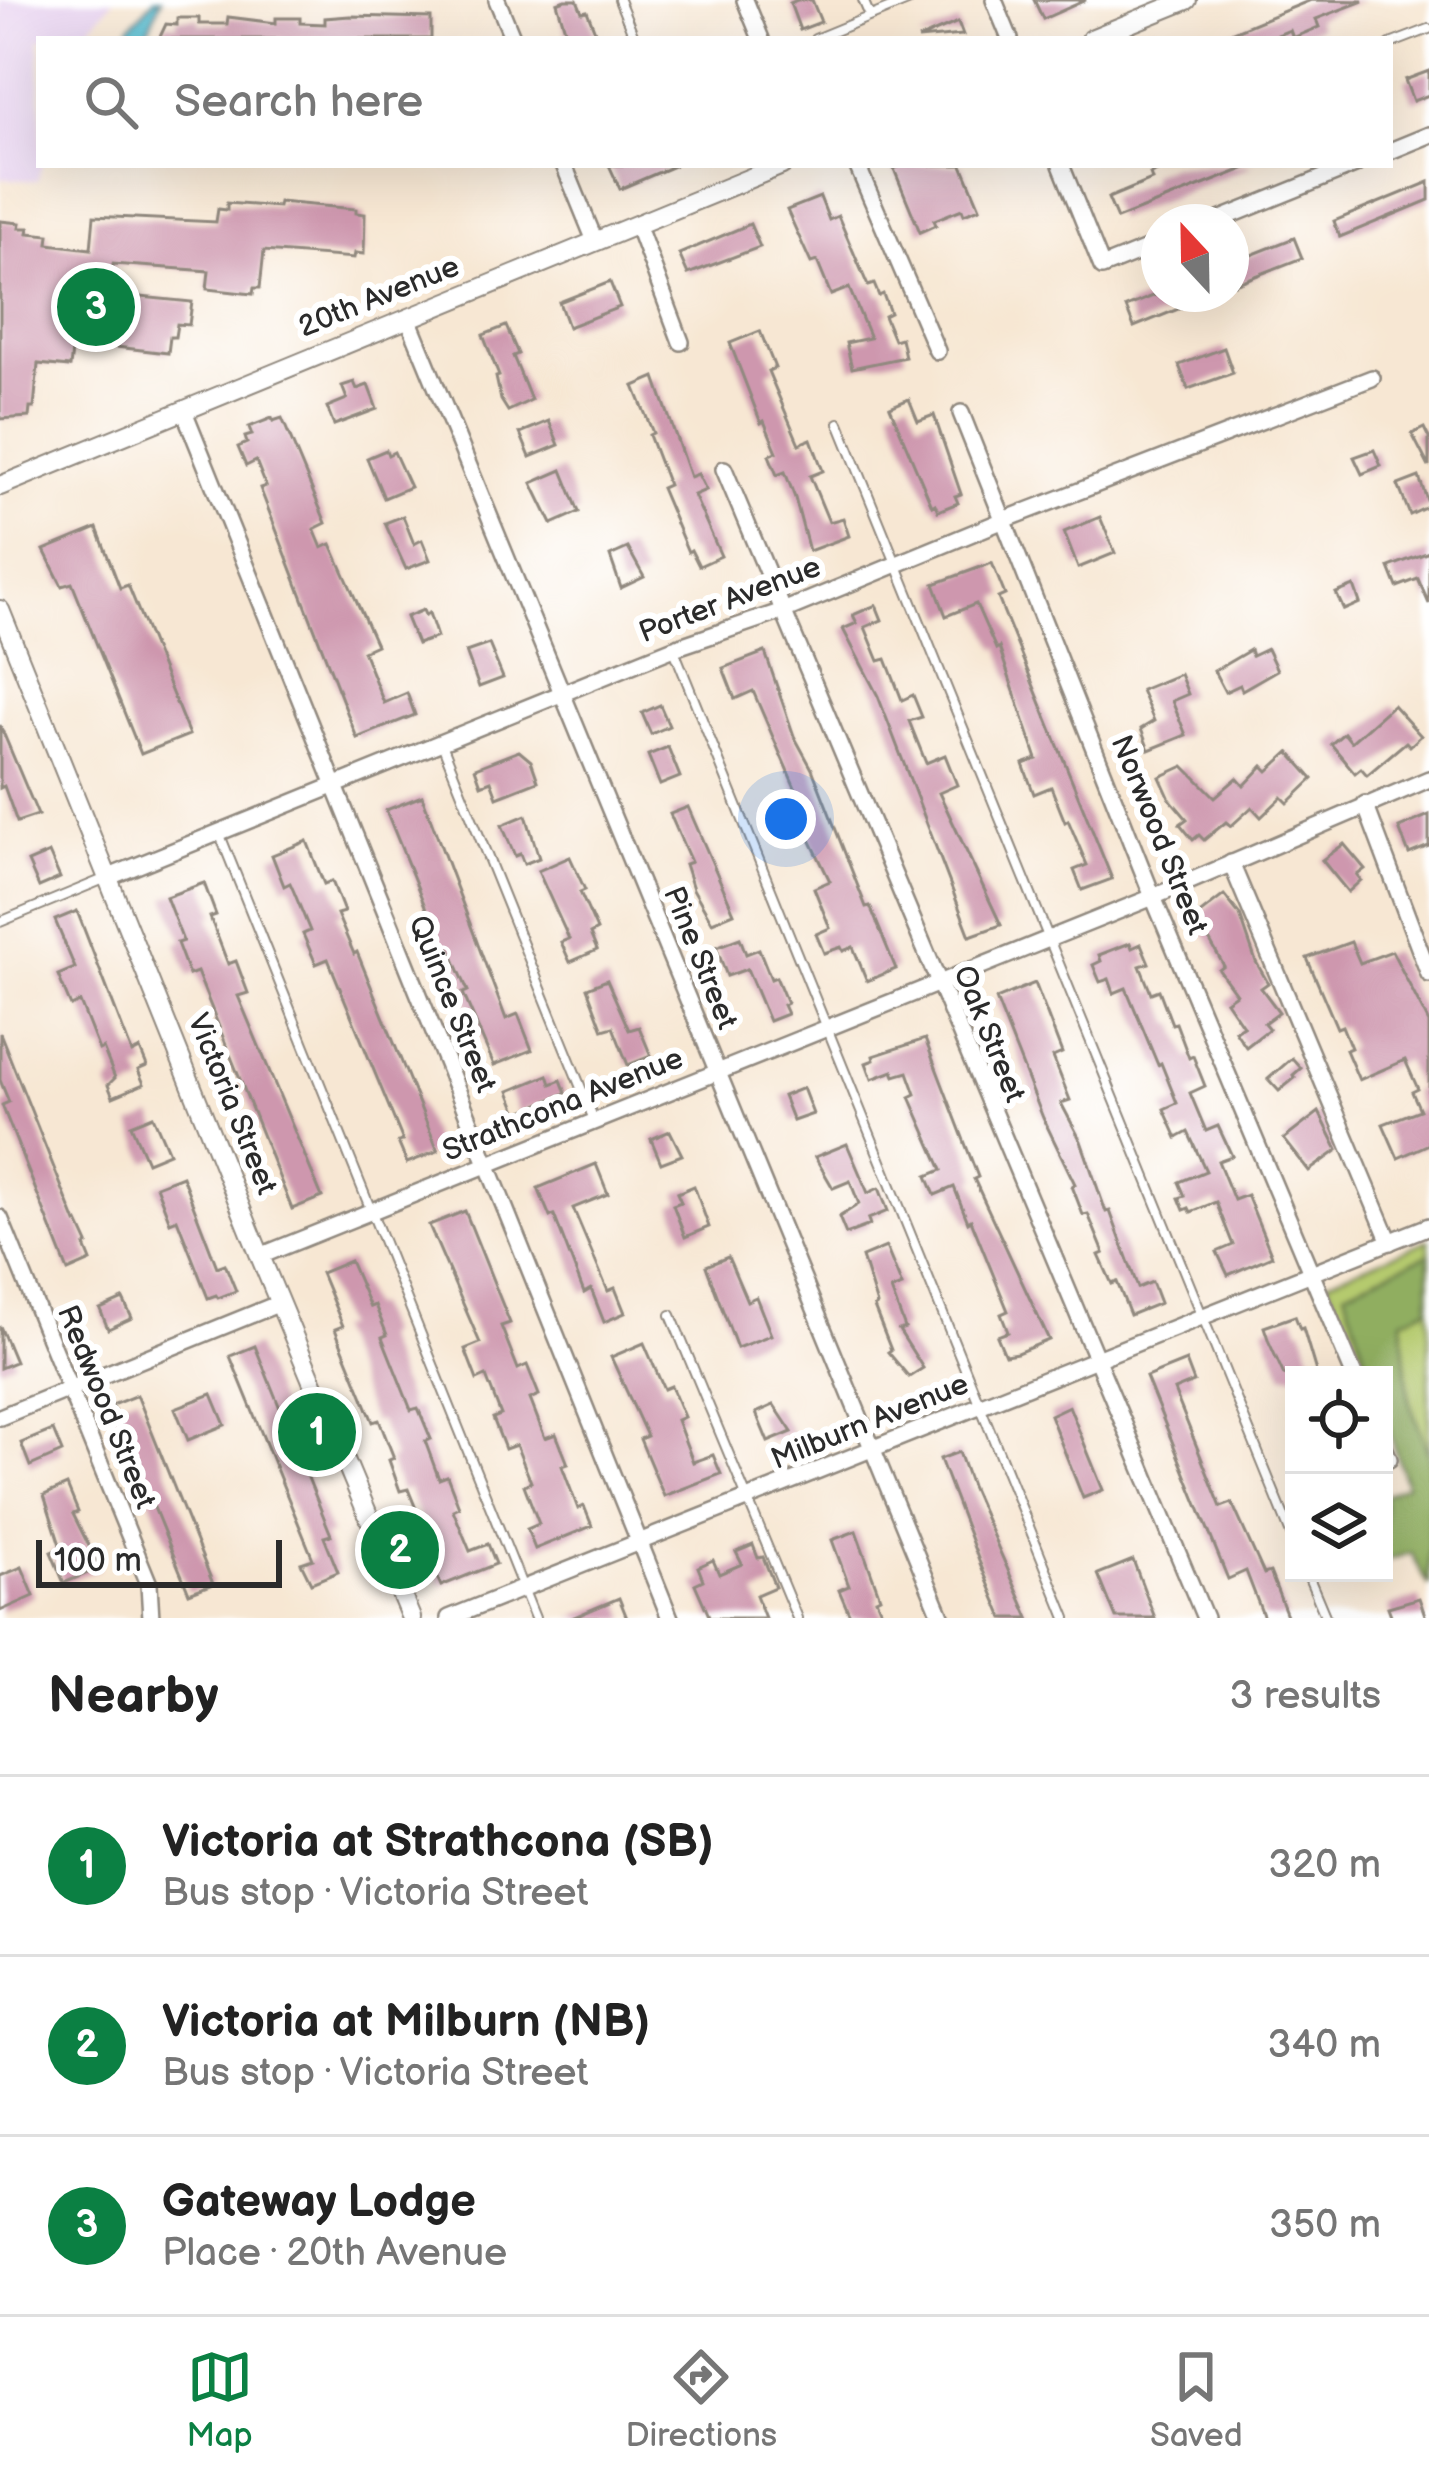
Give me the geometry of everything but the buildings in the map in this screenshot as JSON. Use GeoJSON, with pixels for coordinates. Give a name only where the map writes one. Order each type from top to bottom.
{"type":"FeatureCollection","features":[{"type":"Feature","properties":{"kind":"street"},"geometry":{"type":"LineString","coordinates":[[497,0],[512,36]]}},
{"type":"Feature","properties":{"kind":"street"},"geometry":{"type":"LineString","coordinates":[[745,0],[759,36]]}},
{"type":"Feature","properties":{"kind":"street"},"geometry":{"type":"LineString","coordinates":[[994,0],[1009,36]]}},
{"type":"Feature","properties":{"kind":"street"},"geometry":{"type":"LineString","coordinates":[[1098,36],[1186,0]]}},
{"type":"Feature","properties":{"kind":"street"},"geometry":{"type":"LineString","coordinates":[[1393,150],[1429,135]]}},
{"type":"Feature","properties":{"kind":"street"},"geometry":{"type":"LineString","coordinates":[[565,168],[595,241]]}},
{"type":"Feature","properties":{"kind":"street","name":"20th Avenue"},"geometry":{"type":"LineString","coordinates":[[0,486],[775,168]]}},
{"type":"Feature","properties":{"kind":"street"},"geometry":{"type":"LineString","coordinates":[[857,168],[937,351]]}},
{"type":"Feature","properties":{"kind":"street"},"geometry":{"type":"LineString","coordinates":[[1066,168],[1102,267],[1141,251]]}},
{"type":"Feature","properties":{"kind":"street"},"geometry":{"type":"LineString","coordinates":[[1249,208],[1348,168]]}},
{"type":"Feature","properties":{"kind":"street"},"geometry":{"type":"LineString","coordinates":[[637,224],[681,342]]}},
{"type":"Feature","properties":{"kind":"street","name":"Pine Street"},"geometry":{"type":"LineString","coordinates":[[408,318],[942,1618]]}},
{"type":"Feature","properties":{"kind":"street","name":"Porter Avenue"},"geometry":{"type":"LineString","coordinates":[[109,877],[674,648],[783,611],[1372,378]]}},
{"type":"Feature","properties":{"kind":"street","name":"Quince Street"},"geometry":{"type":"LineString","coordinates":[[184,410],[670,1618]]}},
{"type":"Feature","properties":{"kind":"street","name":"Norwood Street"},"geometry":{"type":"LineString","coordinates":[[961,413],[1154,897],[1350,1366]]}},
{"type":"Feature","properties":{"kind":"street","name":"Oak Street"},"geometry":{"type":"LineString","coordinates":[[724,469],[1205,1618]]}},
{"type":"Feature","properties":{"kind":"street","name":"Victoria Street"},"geometry":{"type":"LineString","coordinates":[[1,615],[411,1618]]}},
{"type":"Feature","properties":{"kind":"street","name":"Strathcona Avenue"},"geometry":{"type":"LineString","coordinates":[[260,1256],[1154,897],[1429,779]]}},
{"type":"Feature","properties":{"kind":"street"},"geometry":{"type":"LineString","coordinates":[[1365,804],[1429,974]]}},
{"type":"Feature","properties":{"kind":"street","name":"Norwood Street"},"geometry":{"type":"LineString","coordinates":[[1231,863],[1390,1242]]}},
{"type":"Feature","properties":{"kind":"street","name":"Redwood Street"},"geometry":{"type":"LineString","coordinates":[[0,1218],[149,1584],[151,1618]]}},
{"type":"Feature","properties":{"kind":"street"},"geometry":{"type":"LineString","coordinates":[[1312,1276],[1429,1226]]}},
{"type":"Feature","properties":{"kind":"street","name":"Milburn Avenue"},"geometry":{"type":"LineString","coordinates":[[449,1618],[1312,1276]]}},
{"type":"Feature","properties":{"kind":"street"},"geometry":{"type":"LineString","coordinates":[[0,1417],[280,1303]]}},
{"type":"Feature","properties":{"kind":"lane"},"geometry":{"type":"LineString","coordinates":[[619,0],[634,36]]}},
{"type":"Feature","properties":{"kind":"lane"},"geometry":{"type":"LineString","coordinates":[[863,0],[870,16]]}},
{"type":"Feature","properties":{"kind":"lane"},"geometry":{"type":"LineString","coordinates":[[822,36],[910,0]]}},
{"type":"Feature","properties":{"kind":"lane"},"geometry":{"type":"LineString","coordinates":[[1393,43],[1429,29]]}},
{"type":"Feature","properties":{"kind":"lane"},"geometry":{"type":"LineString","coordinates":[[839,423],[1285,1518]]}},
{"type":"Feature","properties":{"kind":"lane"},"geometry":{"type":"LineString","coordinates":[[674,648],[1066,1618]]}},
{"type":"Feature","properties":{"kind":"lane"},"geometry":{"type":"LineString","coordinates":[[442,743],[595,1121]]}},
{"type":"Feature","properties":{"kind":"lane"},"geometry":{"type":"LineString","coordinates":[[219,833],[535,1618]]}},
{"type":"Feature","properties":{"kind":"lane"},"geometry":{"type":"LineString","coordinates":[[0,922],[109,877]]}},
{"type":"Feature","properties":{"kind":"lane"},"geometry":{"type":"LineString","coordinates":[[671,1315],[797,1618]]}},
{"type":"Feature","properties":{"kind":"lane"},"geometry":{"type":"LineString","coordinates":[[1311,1582],[1326,1618]]}},
{"type":"Feature","properties":{"kind":"shaded area"},"geometry":{"type":"Polygon","coordinates":[[[0,0],[114,0],[82,36],[36,36],[36,168],[41,168],[37,181],[0,178],[0,0]]]}},
{"type":"Feature","properties":{"kind":"green space"},"geometry":{"type":"Polygon","coordinates":[[[1429,1240],[1429,1515],[1393,1403],[1393,1366],[1364,1366],[1327,1281],[1429,1240]]]}},
{"type":"Feature","properties":{"kind":"green space"},"geometry":{"type":"Polygon","coordinates":[[[1429,1254],[1429,1307],[1402,1319],[1409,1400],[1429,1455],[1429,1586],[1411,1553],[1393,1558],[1393,1491],[1406,1485],[1393,1444],[1393,1366],[1368,1366],[1345,1291],[1429,1254]]]}},
{"type":"Feature","properties":{"kind":"water"},"geometry":{"type":"Polygon","coordinates":[[[154,0],[161,0],[145,36],[129,36],[129,27],[154,0]]]}},
{"type":"Feature","properties":{"kind":"place","name":"Gateway Lodge"},"geometry":{"type":"Point","coordinates":[96,307]}},
{"type":"Feature","properties":{"kind":"place","name":"Victoria at Strathcona (SB)"},"geometry":{"type":"Point","coordinates":[317,1432]}},
{"type":"Feature","properties":{"kind":"place","name":"Victoria at Milburn (NB)"},"geometry":{"type":"Point","coordinates":[400,1550]}}]}
